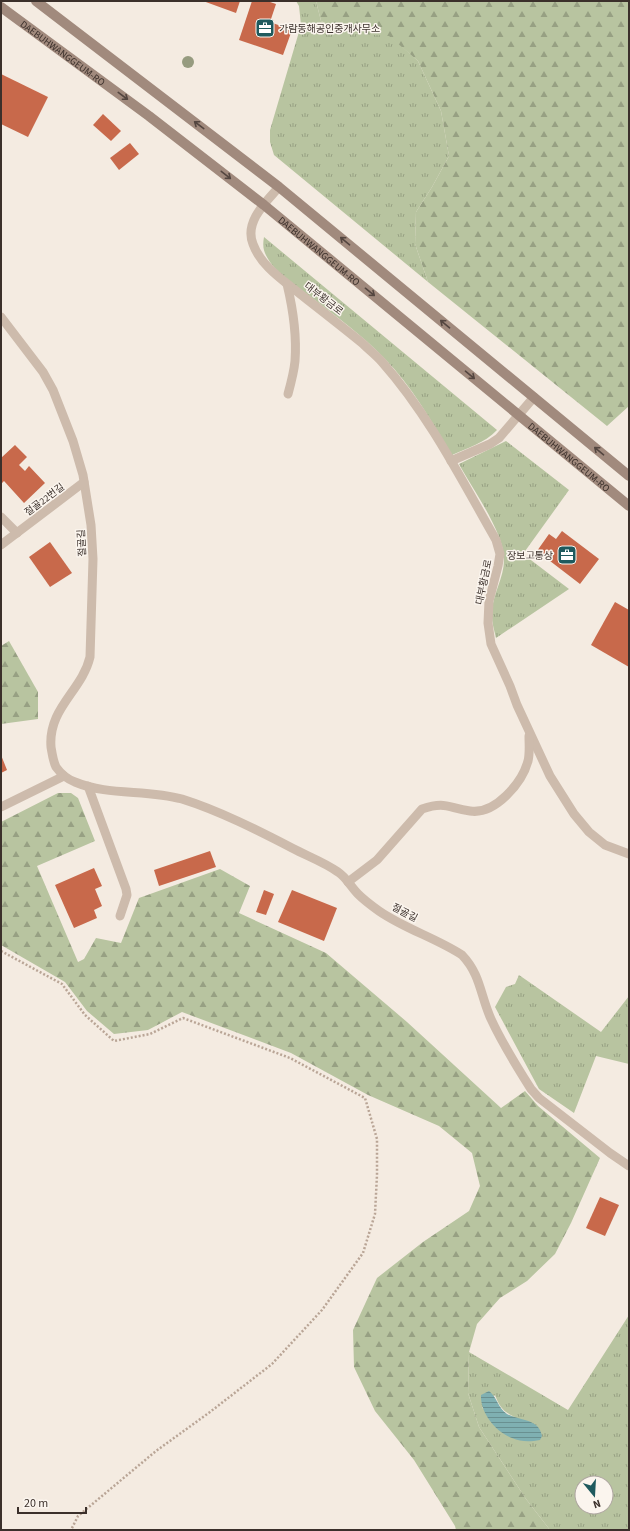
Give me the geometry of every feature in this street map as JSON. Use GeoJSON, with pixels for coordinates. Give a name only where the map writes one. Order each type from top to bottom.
{"type":"FeatureCollection","features":[{"type":"Feature","properties":{"kind":"main road"},"geometry":{"type":"LineString","coordinates":[[36,1],[279,187],[629,476]]}},
{"type":"Feature","properties":{"kind":"main road","name":"DAEBUHWANGGEUM-RO"},"geometry":{"type":"LineString","coordinates":[[1,6],[149,116],[264,205],[629,506]]}},
{"type":"Feature","properties":{"kind":"lane","name":"대부황금로"},"geometry":{"type":"LineString","coordinates":[[279,187],[256,216],[251,228],[252,243],[275,275],[343,327],[380,360],[406,389],[433,430],[496,540],[500,554],[489,601],[488,623],[491,644],[530,735],[550,776],[574,814],[589,832],[605,845],[629,854]]}},
{"type":"Feature","properties":{"kind":"lane","name":"대부황금로"},"geometry":{"type":"LineString","coordinates":[[287,284],[293,308],[296,337],[295,362],[288,394]]}},
{"type":"Feature","properties":{"kind":"lane","name":"절골길"},"geometry":{"type":"LineString","coordinates":[[1,317],[43,372],[53,390],[73,441],[84,482],[91,525],[93,560],[90,657],[88,668],[60,709],[53,728],[51,741],[52,755],[56,766],[64,776],[74,782],[108,790],[158,794],[180,799],[202,806],[268,836],[340,873],[359,895],[380,912],[462,955],[471,964],[477,976],[492,1021],[531,1089],[539,1098],[629,1166]]}},
{"type":"Feature","properties":{"kind":"lane"},"geometry":{"type":"LineString","coordinates":[[451,461],[490,444],[498,438],[534,397]]}},
{"type":"Feature","properties":{"kind":"lane","name":"절골22번길"},"geometry":{"type":"LineString","coordinates":[[1,545],[84,482]]}},
{"type":"Feature","properties":{"kind":"lane"},"geometry":{"type":"LineString","coordinates":[[1,517],[16,533]]}},
{"type":"Feature","properties":{"kind":"lane","name":"대부황금로"},"geometry":{"type":"LineString","coordinates":[[348,882],[377,860],[422,809],[444,804],[471,812],[487,809],[505,798],[519,780],[528,760],[530,735]]}},
{"type":"Feature","properties":{"kind":"lane"},"geometry":{"type":"LineString","coordinates":[[1,807],[64,776]]}},
{"type":"Feature","properties":{"kind":"lane"},"geometry":{"type":"LineString","coordinates":[[88,786],[126,889],[127,895],[120,916]]}},
{"type":"Feature","properties":{"kind":"path"},"geometry":{"type":"LineString","coordinates":[[1,951],[62,984],[85,1015],[114,1041],[150,1034],[183,1018],[290,1058],[365,1098],[377,1139],[375,1214],[363,1252],[322,1310],[272,1364],[156,1451],[78,1516],[71,1530]]}},
{"type":"Feature","properties":{"kind":"green space"},"geometry":{"type":"Polygon","coordinates":[[[296,1],[316,1],[321,21],[349,33],[389,35],[418,61],[441,111],[449,156],[416,212],[415,244],[428,282],[274,155],[270,142],[270,130],[301,25],[299,6],[296,1]]]}},
{"type":"Feature","properties":{"kind":"green space"},"geometry":{"type":"Polygon","coordinates":[[[316,1],[629,1],[629,406],[607,426],[428,282],[415,244],[416,212],[449,156],[441,111],[418,61],[389,36],[349,33],[321,21],[316,1]]]}},
{"type":"Feature","properties":{"kind":"green space"},"geometry":{"type":"Polygon","coordinates":[[[264,237],[497,430],[481,442],[452,455],[421,404],[394,369],[358,334],[290,282],[274,267],[263,247],[264,237]]]}},
{"type":"Feature","properties":{"kind":"green space"},"geometry":{"type":"Polygon","coordinates":[[[506,441],[569,490],[523,554],[569,589],[496,638],[492,621],[492,611],[494,598],[504,567],[503,549],[487,511],[459,464],[506,441]]]}},
{"type":"Feature","properties":{"kind":"green space"},"geometry":{"type":"Polygon","coordinates":[[[9,641],[38,692],[38,719],[1,724],[1,646],[9,641]]]}},
{"type":"Feature","properties":{"kind":"green space"},"geometry":{"type":"Polygon","coordinates":[[[58,793],[71,793],[78,798],[95,841],[37,866],[78,962],[84,959],[96,938],[121,943],[139,898],[220,869],[250,886],[239,913],[326,953],[407,1022],[501,1108],[525,1091],[538,1106],[600,1158],[571,1223],[555,1254],[527,1281],[500,1298],[477,1324],[469,1352],[468,1393],[479,1427],[526,1499],[550,1530],[456,1530],[455,1526],[414,1460],[375,1411],[354,1367],[353,1330],[377,1278],[423,1242],[469,1211],[480,1186],[472,1153],[439,1126],[368,1095],[291,1053],[182,1012],[148,1030],[114,1034],[87,1011],[65,982],[1,945],[1,822],[58,793]]]}},
{"type":"Feature","properties":{"kind":"green space"},"geometry":{"type":"Polygon","coordinates":[[[519,975],[601,1032],[629,996],[629,1064],[596,1056],[574,1113],[539,1089],[495,1007],[506,987],[515,984],[519,975]]]}},
{"type":"Feature","properties":{"kind":"green space"},"geometry":{"type":"Polygon","coordinates":[[[629,1315],[629,1530],[550,1530],[526,1499],[479,1427],[468,1393],[469,1352],[568,1410],[629,1315]],[[495,1395],[482,1408],[515,1417],[507,1413],[498,1402],[495,1395]]]}},
{"type":"Feature","properties":{"kind":"water"},"geometry":{"type":"Polygon","coordinates":[[[489,1391],[504,1412],[537,1426],[542,1436],[540,1440],[526,1441],[515,1439],[506,1435],[494,1426],[486,1414],[481,1401],[481,1395],[489,1391]]]}},
{"type":"Feature","properties":{"kind":"building"},"geometry":{"type":"Polygon","coordinates":[[[203,1],[240,1],[236,13],[203,1]]]}},
{"type":"Feature","properties":{"kind":"building"},"geometry":{"type":"Polygon","coordinates":[[[252,1],[267,1],[276,4],[270,22],[292,30],[283,55],[239,40],[252,1]]]}},
{"type":"Feature","properties":{"kind":"building"},"geometry":{"type":"Polygon","coordinates":[[[1,74],[48,97],[28,137],[1,124],[1,74]]]}},
{"type":"Feature","properties":{"kind":"building"},"geometry":{"type":"Polygon","coordinates":[[[103,114],[121,131],[111,141],[93,125],[103,114]]]}},
{"type":"Feature","properties":{"kind":"building"},"geometry":{"type":"Polygon","coordinates":[[[130,143],[139,154],[119,170],[110,158],[130,143]]]}},
{"type":"Feature","properties":{"kind":"building"},"geometry":{"type":"Polygon","coordinates":[[[15,445],[27,457],[19,465],[25,471],[29,466],[45,483],[24,503],[4,481],[1,484],[1,458],[15,445]]]}},
{"type":"Feature","properties":{"kind":"building"},"geometry":{"type":"Polygon","coordinates":[[[562,531],[599,559],[580,584],[537,551],[549,534],[556,539],[562,531]]]}},
{"type":"Feature","properties":{"kind":"building"},"geometry":{"type":"Polygon","coordinates":[[[50,542],[72,573],[50,587],[29,557],[50,542]]]}},
{"type":"Feature","properties":{"kind":"building"},"geometry":{"type":"Polygon","coordinates":[[[615,602],[629,610],[629,667],[591,645],[615,602]]]}},
{"type":"Feature","properties":{"kind":"building"},"geometry":{"type":"Polygon","coordinates":[[[1,755],[7,770],[1,773],[1,755]]]}},
{"type":"Feature","properties":{"kind":"building"},"geometry":{"type":"Polygon","coordinates":[[[210,851],[216,867],[159,886],[154,870],[210,851]]]}},
{"type":"Feature","properties":{"kind":"building"},"geometry":{"type":"Polygon","coordinates":[[[94,868],[102,886],[95,889],[102,906],[94,910],[97,918],[74,928],[55,885],[94,868]]]}},
{"type":"Feature","properties":{"kind":"building"},"geometry":{"type":"Polygon","coordinates":[[[264,890],[274,894],[266,915],[256,912],[264,890]]]}},
{"type":"Feature","properties":{"kind":"building"},"geometry":{"type":"Polygon","coordinates":[[[292,890],[337,908],[324,941],[278,922],[292,890]]]}},
{"type":"Feature","properties":{"kind":"building"},"geometry":{"type":"Polygon","coordinates":[[[600,1197],[619,1205],[605,1236],[586,1228],[600,1197]]]}},
{"type":"Feature","properties":{"kind":"place","name":"가람동해공인중개사무소"},"geometry":{"type":"Point","coordinates":[265,28]}},
{"type":"Feature","properties":{"kind":"place","name":"장보고통상"},"geometry":{"type":"Point","coordinates":[567,555]}}]}
